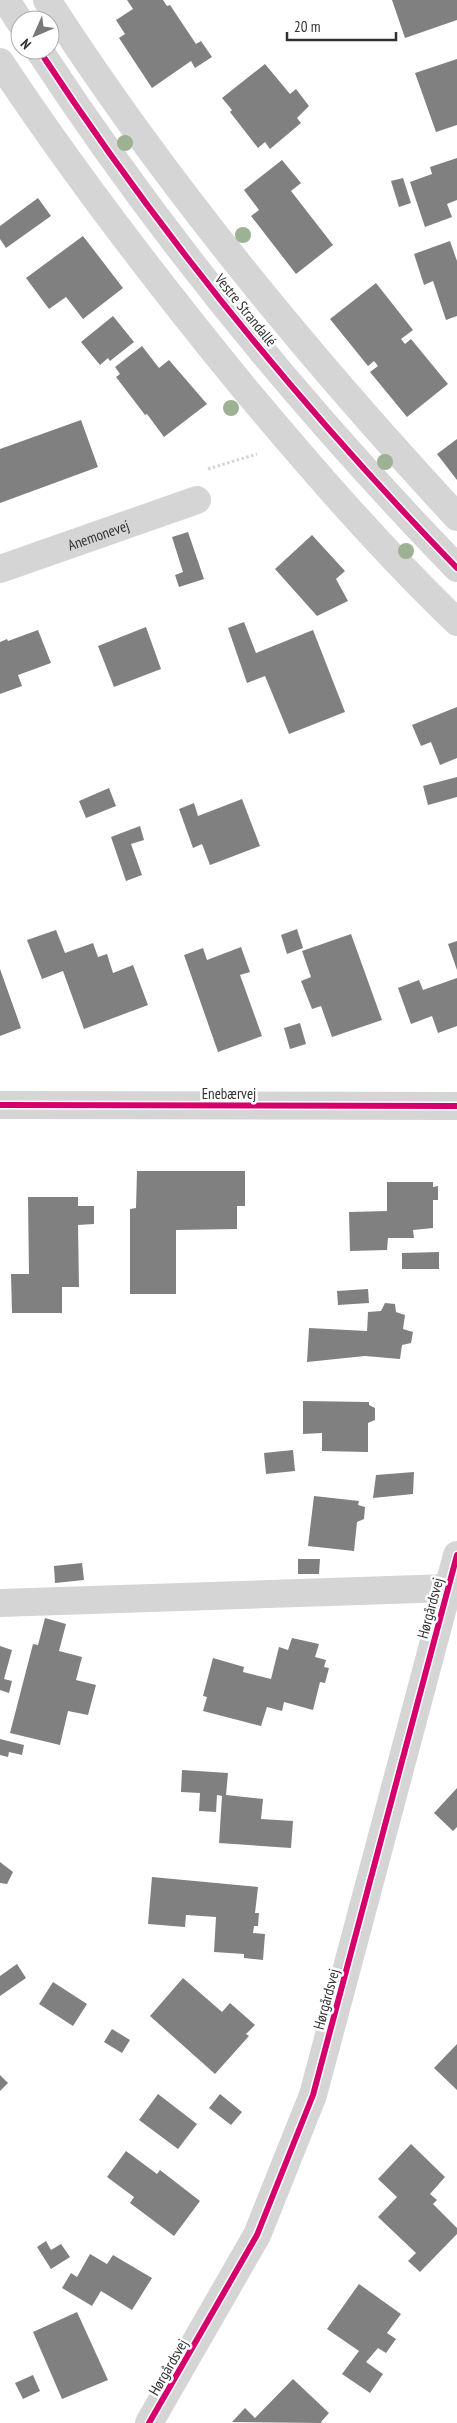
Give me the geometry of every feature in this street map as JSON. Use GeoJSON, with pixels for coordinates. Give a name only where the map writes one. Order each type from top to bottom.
{"type":"FeatureCollection","features":[{"type":"Feature","properties":{"kind":"street"},"geometry":{"type":"LineString","coordinates":[[47,0],[80,52],[215,235],[338,385],[457,517]]}},
{"type":"Feature","properties":{"kind":"street","name":"Vestre Strandallé"},"geometry":{"type":"LineString","coordinates":[[45,60],[76,108],[193,266],[312,410],[457,568]]}},
{"type":"Feature","properties":{"kind":"street"},"geometry":{"type":"LineString","coordinates":[[0,62],[80,176],[178,307],[285,437],[418,584],[457,622]]}},
{"type":"Feature","properties":{"kind":"street","name":"Anemonevej"},"geometry":{"type":"LineString","coordinates":[[0,570],[197,500]]}},
{"type":"Feature","properties":{"kind":"street","name":"Enebærvej"},"geometry":{"type":"LineString","coordinates":[[0,1105],[457,1106]]}},
{"type":"Feature","properties":{"kind":"street","name":"Hørgårdsvej"},"geometry":{"type":"LineString","coordinates":[[149,2423],[257,2235],[313,2095],[457,1555]]}},
{"type":"Feature","properties":{"kind":"street"},"geometry":{"type":"LineString","coordinates":[[0,1603],[449,1588]]}},
{"type":"Feature","properties":{"kind":"path"},"geometry":{"type":"LineString","coordinates":[[197,500],[189,475],[269,450],[285,437]]}},
{"type":"Feature","properties":{"kind":"building"},"geometry":{"type":"Polygon","coordinates":[[[127,0],[163,0],[167,6],[170,5],[196,44],[201,41],[212,57],[195,68],[191,61],[152,88],[119,38],[125,34],[116,20],[133,9],[127,0]]]}},
{"type":"Feature","properties":{"kind":"building"},"geometry":{"type":"Polygon","coordinates":[[[392,0],[457,0],[457,20],[405,38],[392,0]]]}},
{"type":"Feature","properties":{"kind":"building"},"geometry":{"type":"Polygon","coordinates":[[[457,59],[457,125],[436,132],[415,73],[457,59]]]}},
{"type":"Feature","properties":{"kind":"building"},"geometry":{"type":"Polygon","coordinates":[[[265,64],[290,94],[296,89],[309,106],[297,118],[301,123],[270,149],[265,142],[258,148],[230,112],[232,110],[222,98],[265,64]]]}},
{"type":"Feature","properties":{"kind":"building"},"geometry":{"type":"Polygon","coordinates":[[[457,158],[457,200],[447,204],[452,217],[425,227],[410,182],[432,174],[430,167],[457,158]]]}},
{"type":"Feature","properties":{"kind":"building"},"geometry":{"type":"Polygon","coordinates":[[[282,160],[301,183],[291,191],[333,245],[296,274],[251,216],[259,210],[244,190],[282,160]]]}},
{"type":"Feature","properties":{"kind":"building"},"geometry":{"type":"Polygon","coordinates":[[[403,178],[411,203],[399,207],[391,181],[403,178]]]}},
{"type":"Feature","properties":{"kind":"building"},"geometry":{"type":"Polygon","coordinates":[[[38,198],[51,216],[6,248],[0,239],[0,226],[38,198]]]}},
{"type":"Feature","properties":{"kind":"building"},"geometry":{"type":"Polygon","coordinates":[[[83,236],[123,288],[83,319],[66,297],[49,309],[26,278],[83,236]]]}},
{"type":"Feature","properties":{"kind":"building"},"geometry":{"type":"Polygon","coordinates":[[[450,241],[457,261],[457,316],[446,320],[433,281],[424,285],[414,254],[450,241]]]}},
{"type":"Feature","properties":{"kind":"building"},"geometry":{"type":"Polygon","coordinates":[[[376,283],[413,330],[401,339],[405,344],[411,339],[448,384],[407,417],[370,372],[378,366],[374,361],[368,366],[330,319],[376,283]]]}},
{"type":"Feature","properties":{"kind":"building"},"geometry":{"type":"Polygon","coordinates":[[[113,316],[134,342],[110,361],[108,358],[100,365],[81,342],[113,316]]]}},
{"type":"Feature","properties":{"kind":"building"},"geometry":{"type":"Polygon","coordinates":[[[142,346],[159,368],[169,360],[207,404],[164,437],[116,377],[120,374],[115,367],[142,346]]]}},
{"type":"Feature","properties":{"kind":"building"},"geometry":{"type":"Polygon","coordinates":[[[81,420],[98,467],[0,503],[0,449],[81,420]]]}},
{"type":"Feature","properties":{"kind":"building"},"geometry":{"type":"Polygon","coordinates":[[[457,439],[457,480],[437,454],[457,439]]]}},
{"type":"Feature","properties":{"kind":"building"},"geometry":{"type":"Polygon","coordinates":[[[188,532],[204,579],[179,587],[175,575],[183,572],[172,537],[188,532]]]}},
{"type":"Feature","properties":{"kind":"building"},"geometry":{"type":"Polygon","coordinates":[[[312,535],[345,571],[336,579],[348,601],[317,616],[275,569],[312,535]]]}},
{"type":"Feature","properties":{"kind":"building"},"geometry":{"type":"Polygon","coordinates":[[[244,622],[256,653],[313,630],[345,712],[289,734],[265,676],[247,683],[228,628],[244,622]]]}},
{"type":"Feature","properties":{"kind":"building"},"geometry":{"type":"Polygon","coordinates":[[[146,627],[161,669],[114,687],[98,646],[146,627]]]}},
{"type":"Feature","properties":{"kind":"building"},"geometry":{"type":"Polygon","coordinates":[[[38,630],[51,663],[18,675],[22,686],[0,694],[0,642],[38,630]]]}},
{"type":"Feature","properties":{"kind":"building"},"geometry":{"type":"Polygon","coordinates":[[[457,707],[457,758],[440,765],[431,742],[421,746],[412,725],[457,707]]]}},
{"type":"Feature","properties":{"kind":"building"},"geometry":{"type":"Polygon","coordinates":[[[457,777],[457,797],[428,805],[423,786],[457,777]]]}},
{"type":"Feature","properties":{"kind":"building"},"geometry":{"type":"Polygon","coordinates":[[[109,788],[116,806],[86,818],[79,801],[109,788]]]}},
{"type":"Feature","properties":{"kind":"building"},"geometry":{"type":"Polygon","coordinates":[[[242,799],[260,846],[210,865],[202,844],[193,848],[179,809],[194,803],[198,816],[242,799]]]}},
{"type":"Feature","properties":{"kind":"building"},"geometry":{"type":"Polygon","coordinates":[[[140,826],[144,840],[131,844],[142,875],[126,881],[111,837],[140,826]]]}},
{"type":"Feature","properties":{"kind":"building"},"geometry":{"type":"Polygon","coordinates":[[[297,929],[303,948],[287,954],[281,935],[297,929]]]}},
{"type":"Feature","properties":{"kind":"building"},"geometry":{"type":"Polygon","coordinates":[[[56,930],[65,953],[93,943],[98,957],[107,954],[113,973],[133,965],[148,1005],[84,1029],[63,971],[42,979],[27,940],[56,930]]]}},
{"type":"Feature","properties":{"kind":"building"},"geometry":{"type":"Polygon","coordinates":[[[351,934],[382,1020],[332,1037],[321,1006],[312,1009],[301,981],[311,977],[302,951],[351,934]]]}},
{"type":"Feature","properties":{"kind":"building"},"geometry":{"type":"Polygon","coordinates":[[[457,941],[457,970],[448,944],[457,941]]]}},
{"type":"Feature","properties":{"kind":"building"},"geometry":{"type":"Polygon","coordinates":[[[241,947],[250,972],[240,975],[262,1036],[218,1052],[184,955],[203,948],[207,960],[241,947]]]}},
{"type":"Feature","properties":{"kind":"building"},"geometry":{"type":"Polygon","coordinates":[[[0,969],[21,1028],[0,1036],[0,969]]]}},
{"type":"Feature","properties":{"kind":"building"},"geometry":{"type":"Polygon","coordinates":[[[457,978],[457,1026],[438,1033],[432,1016],[411,1024],[398,988],[419,980],[423,990],[457,978]]]}},
{"type":"Feature","properties":{"kind":"building"},"geometry":{"type":"Polygon","coordinates":[[[300,1023],[306,1044],[290,1049],[284,1028],[300,1023]]]}},
{"type":"Feature","properties":{"kind":"building"},"geometry":{"type":"Polygon","coordinates":[[[137,1171],[245,1171],[245,1206],[237,1206],[237,1229],[176,1230],[176,1294],[130,1294],[130,1209],[136,1208],[137,1171]]]}},
{"type":"Feature","properties":{"kind":"building"},"geometry":{"type":"Polygon","coordinates":[[[387,1182],[433,1182],[433,1187],[438,1186],[438,1200],[433,1200],[433,1228],[413,1230],[414,1238],[388,1238],[387,1250],[350,1251],[349,1212],[387,1211],[387,1182]]]}},
{"type":"Feature","properties":{"kind":"building"},"geometry":{"type":"Polygon","coordinates":[[[28,1197],[78,1197],[78,1206],[94,1206],[94,1224],[78,1225],[79,1287],[62,1287],[62,1313],[12,1313],[11,1274],[29,1274],[28,1197]]]}},
{"type":"Feature","properties":{"kind":"building"},"geometry":{"type":"Polygon","coordinates":[[[439,1252],[439,1269],[402,1269],[402,1253],[439,1252]]]}},
{"type":"Feature","properties":{"kind":"building"},"geometry":{"type":"Polygon","coordinates":[[[368,1289],[369,1303],[338,1305],[337,1291],[368,1289]]]}},
{"type":"Feature","properties":{"kind":"building"},"geometry":{"type":"Polygon","coordinates":[[[385,1303],[395,1304],[396,1312],[405,1315],[403,1329],[413,1332],[411,1343],[402,1345],[400,1359],[365,1356],[307,1362],[309,1328],[367,1331],[368,1312],[381,1311],[385,1303]]]}},
{"type":"Feature","properties":{"kind":"building"},"geometry":{"type":"Polygon","coordinates":[[[303,1401],[369,1402],[369,1405],[375,1408],[375,1420],[368,1423],[368,1452],[322,1451],[322,1433],[303,1434],[303,1401]]]}},
{"type":"Feature","properties":{"kind":"building"},"geometry":{"type":"Polygon","coordinates":[[[293,1450],[295,1471],[266,1474],[264,1453],[293,1450]]]}},
{"type":"Feature","properties":{"kind":"building"},"geometry":{"type":"Polygon","coordinates":[[[414,1472],[413,1494],[373,1498],[376,1475],[414,1472]]]}},
{"type":"Feature","properties":{"kind":"building"},"geometry":{"type":"Polygon","coordinates":[[[314,1496],[359,1501],[358,1505],[365,1507],[364,1519],[357,1522],[354,1551],[308,1546],[314,1496]]]}},
{"type":"Feature","properties":{"kind":"building"},"geometry":{"type":"Polygon","coordinates":[[[298,1559],[320,1559],[319,1574],[298,1574],[298,1559]]]}},
{"type":"Feature","properties":{"kind":"building"},"geometry":{"type":"Polygon","coordinates":[[[82,1563],[84,1580],[55,1583],[54,1566],[82,1563]]]}},
{"type":"Feature","properties":{"kind":"building"},"geometry":{"type":"Polygon","coordinates":[[[45,1618],[66,1624],[59,1651],[82,1657],[76,1680],[96,1685],[88,1715],[68,1711],[60,1745],[10,1733],[33,1644],[38,1645],[45,1618]]]}},
{"type":"Feature","properties":{"kind":"building"},"geometry":{"type":"Polygon","coordinates":[[[292,1638],[319,1644],[315,1657],[326,1660],[324,1667],[329,1668],[325,1683],[320,1682],[313,1710],[284,1702],[282,1711],[267,1707],[261,1726],[203,1711],[207,1697],[203,1696],[213,1658],[244,1667],[243,1672],[271,1679],[279,1647],[288,1650],[292,1638]]]}},
{"type":"Feature","properties":{"kind":"building"},"geometry":{"type":"Polygon","coordinates":[[[0,1646],[12,1650],[4,1679],[12,1681],[9,1693],[0,1690],[0,1646]]]}},
{"type":"Feature","properties":{"kind":"building"},"geometry":{"type":"Polygon","coordinates":[[[0,1739],[24,1745],[22,1755],[9,1752],[8,1757],[0,1755],[0,1739]]]}},
{"type":"Feature","properties":{"kind":"building"},"geometry":{"type":"Polygon","coordinates":[[[182,1770],[228,1773],[226,1795],[263,1799],[261,1819],[293,1821],[291,1848],[219,1843],[222,1796],[217,1795],[216,1812],[199,1811],[200,1793],[181,1792],[182,1770]]]}},
{"type":"Feature","properties":{"kind":"building"},"geometry":{"type":"Polygon","coordinates":[[[457,1788],[457,1827],[453,1831],[434,1813],[457,1788]]]}},
{"type":"Feature","properties":{"kind":"building"},"geometry":{"type":"Polygon","coordinates":[[[0,1862],[13,1872],[7,1884],[0,1883],[0,1862]]]}},
{"type":"Feature","properties":{"kind":"building"},"geometry":{"type":"Polygon","coordinates":[[[152,1877],[258,1887],[255,1913],[259,1913],[258,1926],[254,1926],[253,1933],[265,1934],[263,1960],[244,1958],[244,1954],[214,1952],[216,1917],[186,1915],[185,1927],[148,1924],[152,1877]]]}},
{"type":"Feature","properties":{"kind":"building"},"geometry":{"type":"Polygon","coordinates":[[[17,1964],[26,1978],[0,1996],[0,1976],[17,1964]]]}},
{"type":"Feature","properties":{"kind":"building"},"geometry":{"type":"Polygon","coordinates":[[[183,1978],[222,2012],[230,2003],[255,2025],[246,2034],[249,2036],[215,2074],[150,2016],[183,1978]]]}},
{"type":"Feature","properties":{"kind":"building"},"geometry":{"type":"Polygon","coordinates":[[[53,1982],[87,2004],[73,2026],[39,2004],[53,1982]]]}},
{"type":"Feature","properties":{"kind":"building"},"geometry":{"type":"Polygon","coordinates":[[[112,2029],[130,2040],[122,2053],[104,2042],[112,2029]]]}},
{"type":"Feature","properties":{"kind":"building"},"geometry":{"type":"Polygon","coordinates":[[[457,2044],[457,2090],[434,2068],[457,2044]]]}},
{"type":"Feature","properties":{"kind":"building"},"geometry":{"type":"Polygon","coordinates":[[[0,2075],[8,2083],[0,2091],[0,2075]]]}},
{"type":"Feature","properties":{"kind":"building"},"geometry":{"type":"Polygon","coordinates":[[[158,2094],[197,2124],[178,2149],[139,2120],[158,2094]]]}},
{"type":"Feature","properties":{"kind":"building"},"geometry":{"type":"Polygon","coordinates":[[[220,2094],[242,2112],[231,2125],[209,2108],[220,2094]]]}},
{"type":"Feature","properties":{"kind":"building"},"geometry":{"type":"Polygon","coordinates":[[[411,2144],[445,2177],[430,2194],[437,2200],[433,2204],[457,2228],[457,2234],[420,2272],[408,2261],[416,2253],[378,2217],[397,2197],[378,2179],[411,2144]]]}},
{"type":"Feature","properties":{"kind":"building"},"geometry":{"type":"Polygon","coordinates":[[[126,2151],[157,2174],[160,2170],[200,2201],[174,2236],[130,2203],[134,2197],[107,2177],[126,2151]]]}},
{"type":"Feature","properties":{"kind":"building"},"geometry":{"type":"Polygon","coordinates":[[[46,2241],[51,2250],[61,2244],[70,2257],[51,2269],[37,2247],[46,2241]]]}},
{"type":"Feature","properties":{"kind":"building"},"geometry":{"type":"Polygon","coordinates":[[[90,2254],[107,2264],[113,2255],[152,2278],[132,2310],[101,2291],[92,2306],[62,2288],[71,2273],[77,2277],[90,2254]]]}},
{"type":"Feature","properties":{"kind":"building"},"geometry":{"type":"Polygon","coordinates":[[[359,2284],[401,2314],[387,2333],[396,2339],[386,2353],[378,2348],[366,2362],[383,2374],[370,2393],[342,2374],[359,2351],[327,2329],[359,2284]]]}},
{"type":"Feature","properties":{"kind":"building"},"geometry":{"type":"Polygon","coordinates":[[[77,2312],[108,2380],[62,2399],[33,2332],[77,2312]]]}},
{"type":"Feature","properties":{"kind":"building"},"geometry":{"type":"Polygon","coordinates":[[[33,2375],[40,2391],[23,2399],[15,2383],[33,2375]]]}},
{"type":"Feature","properties":{"kind":"building"},"geometry":{"type":"Polygon","coordinates":[[[293,2379],[329,2413],[322,2423],[232,2422],[245,2408],[255,2418],[293,2379]]]}},
{"type":"Feature","properties":{"kind":"cycle path"},"geometry":{"type":"LineString","coordinates":[[46,60],[134,187],[236,319],[344,446],[457,568]]}},
{"type":"Feature","properties":{"kind":"cycle path"},"geometry":{"type":"LineString","coordinates":[[0,1105],[457,1106]]}},
{"type":"Feature","properties":{"kind":"cycle path"},"geometry":{"type":"LineString","coordinates":[[149,2423],[257,2235],[313,2095],[457,1555]]}}]}
